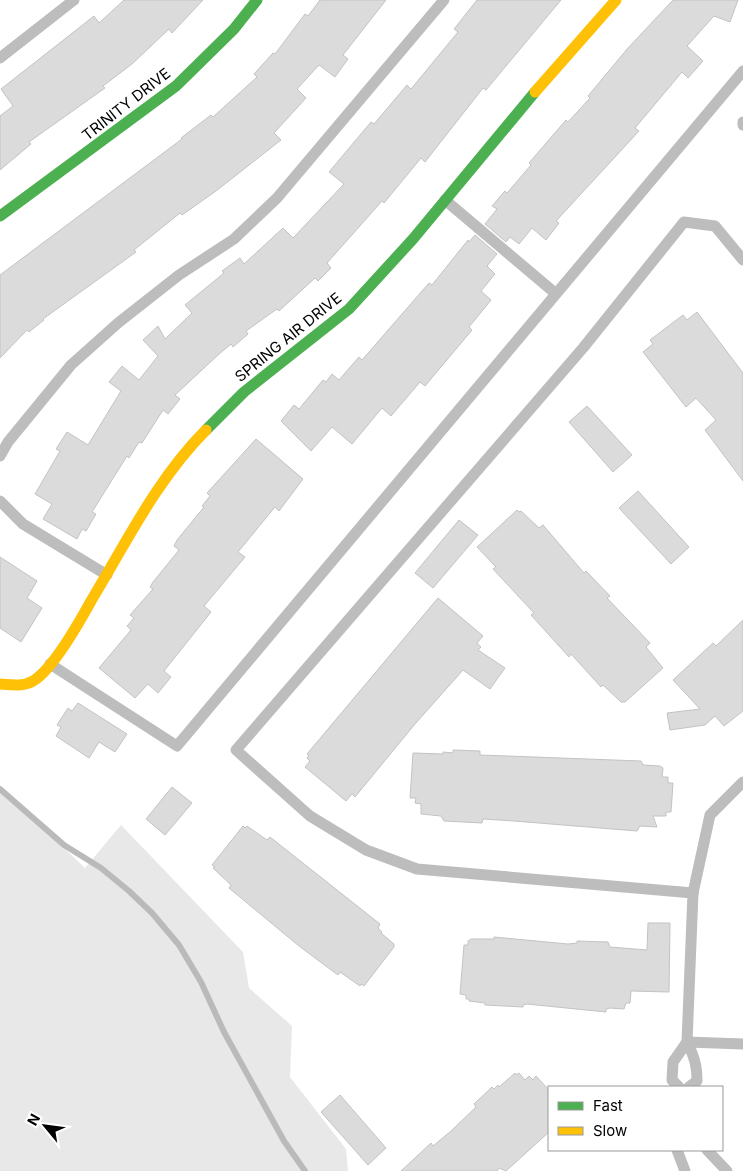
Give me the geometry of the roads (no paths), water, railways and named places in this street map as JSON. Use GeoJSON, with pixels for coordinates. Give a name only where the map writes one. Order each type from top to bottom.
{"type":"FeatureCollection","features":[{"type":"Feature","properties":{"kind":"street","name":"TRINITY DRIVE"},"geometry":{"type":"LineString","coordinates":[[0,216],[176,86],[234,29],[257,0]]}},
{"type":"Feature","properties":{"kind":"street","name":"SPRING AIR DRIVE"},"geometry":{"type":"LineString","coordinates":[[0,684],[19,686],[34,681],[50,664],[107,575],[153,496],[195,441],[244,392],[349,309],[445,200],[550,74],[616,0]]}},
{"type":"Feature","properties":{"kind":"lane"},"geometry":{"type":"LineString","coordinates":[[0,58],[74,0]]}},
{"type":"Feature","properties":{"kind":"lane"},"geometry":{"type":"LineString","coordinates":[[0,456],[23,422],[71,365],[118,323],[171,281],[234,239],[277,198],[444,0]]}},
{"type":"Feature","properties":{"kind":"lane"},"geometry":{"type":"LineString","coordinates":[[50,664],[177,746],[743,71]]}},
{"type":"Feature","properties":{"kind":"lane"},"geometry":{"type":"LineString","coordinates":[[445,200],[555,293]]}},
{"type":"Feature","properties":{"kind":"lane"},"geometry":{"type":"LineString","coordinates":[[693,893],[417,868],[366,850],[310,816],[236,750],[583,348],[684,222],[715,226],[743,260]]}},
{"type":"Feature","properties":{"kind":"lane"},"geometry":{"type":"LineString","coordinates":[[0,501],[23,524],[107,575]]}},
{"type":"Feature","properties":{"kind":"lane"},"geometry":{"type":"LineString","coordinates":[[696,1085],[697,1062],[687,1042],[693,893],[710,815],[743,782]]}},
{"type":"Feature","properties":{"kind":"lane"},"geometry":{"type":"LineString","coordinates":[[687,1042],[743,1044]]}},
{"type":"Feature","properties":{"kind":"lane"},"geometry":{"type":"LineString","coordinates":[[678,1086],[672,1080],[673,1062],[687,1042]]}},
{"type":"Feature","properties":{"kind":"lane"},"geometry":{"type":"LineString","coordinates":[[677,1151],[685,1171]]}},
{"type":"Feature","properties":{"kind":"lane"},"geometry":{"type":"LineString","coordinates":[[708,1151],[727,1171]]}},
{"type":"Feature","properties":{"kind":"waterway"},"geometry":{"type":"LineString","coordinates":[[0,789],[64,845],[101,868],[129,891],[152,913],[179,945],[201,982],[224,1032],[284,1141],[305,1171]]}}]}
